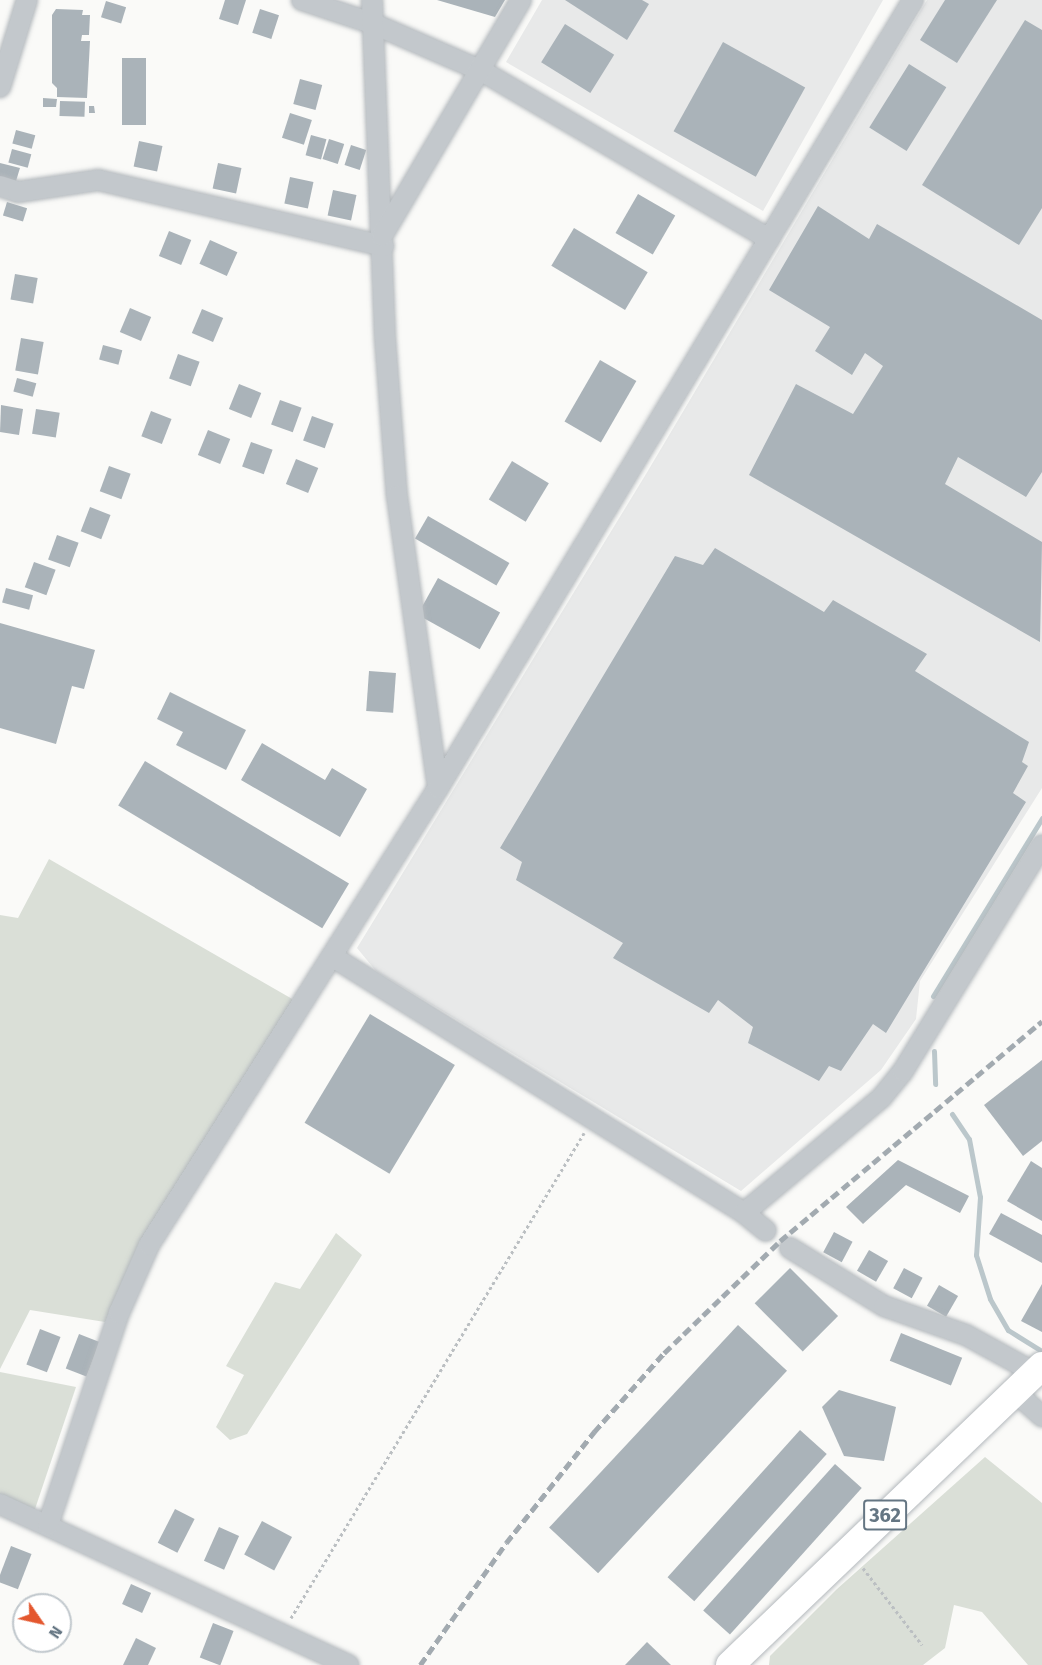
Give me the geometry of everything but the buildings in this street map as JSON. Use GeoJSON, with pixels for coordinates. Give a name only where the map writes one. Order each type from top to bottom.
{"type":"FeatureCollection","features":[{"type":"Feature","properties":{"kind":"highway","name":"362"},"geometry":{"type":"LineString","coordinates":[[732,1664],[1039,1369]]}},
{"type":"Feature","properties":{"kind":"street"},"geometry":{"type":"LineString","coordinates":[[0,87],[27,0]]}},
{"type":"Feature","properties":{"kind":"street"},"geometry":{"type":"LineString","coordinates":[[302,0],[374,24],[480,70],[769,239]]}},
{"type":"Feature","properties":{"kind":"street"},"geometry":{"type":"LineString","coordinates":[[372,0],[382,241],[397,496],[438,788]]}},
{"type":"Feature","properties":{"kind":"street"},"geometry":{"type":"LineString","coordinates":[[382,241],[521,0]]}},
{"type":"Feature","properties":{"kind":"street"},"geometry":{"type":"LineString","coordinates":[[48,1525],[119,1313],[149,1245],[438,788],[913,0]]}},
{"type":"Feature","properties":{"kind":"street"},"geometry":{"type":"LineString","coordinates":[[0,186],[18,192],[98,180],[382,241]]}},
{"type":"Feature","properties":{"kind":"street"},"geometry":{"type":"LineString","coordinates":[[744,1213],[882,1097],[903,1071],[1042,845]]}},
{"type":"Feature","properties":{"kind":"street"},"geometry":{"type":"LineString","coordinates":[[333,957],[744,1213],[766,1231]]}},
{"type":"Feature","properties":{"kind":"street"},"geometry":{"type":"LineString","coordinates":[[790,1248],[884,1306],[966,1335],[1039,1369]]}},
{"type":"Feature","properties":{"kind":"street"},"geometry":{"type":"LineString","coordinates":[[1014,1391],[1042,1416]]}},
{"type":"Feature","properties":{"kind":"street"},"geometry":{"type":"LineString","coordinates":[[0,1504],[349,1665]]}},
{"type":"Feature","properties":{"kind":"path"},"geometry":{"type":"LineString","coordinates":[[282,1635],[592,1118]]}},
{"type":"Feature","properties":{"kind":"path"},"geometry":{"type":"LineString","coordinates":[[849,1550],[922,1645]]}},
{"type":"Feature","properties":{"kind":"shaded area"},"geometry":{"type":"Polygon","coordinates":[[[542,0],[883,0],[763,211],[506,62],[542,0]]]}},
{"type":"Feature","properties":{"kind":"shaded area"},"geometry":{"type":"Polygon","coordinates":[[[927,0],[1042,0],[1042,788],[920,981],[916,1019],[881,1070],[741,1191],[376,971],[357,948],[646,474],[927,0]]]}},
{"type":"Feature","properties":{"kind":"shaded area"},"geometry":{"type":"Polygon","coordinates":[[[49,859],[294,1000],[105,1322],[30,1310],[0,1369],[0,915],[18,918],[49,859]]]}},
{"type":"Feature","properties":{"kind":"shaded area"},"geometry":{"type":"Polygon","coordinates":[[[336,1233],[362,1255],[247,1434],[230,1440],[216,1427],[244,1375],[226,1366],[275,1282],[300,1289],[336,1233]]]}},
{"type":"Feature","properties":{"kind":"shaded area"},"geometry":{"type":"Polygon","coordinates":[[[0,1372],[76,1387],[32,1518],[0,1509],[0,1372]]]}},
{"type":"Feature","properties":{"kind":"shaded area"},"geometry":{"type":"Polygon","coordinates":[[[985,1457],[1042,1503],[1042,1665],[1028,1665],[982,1612],[954,1605],[945,1648],[923,1665],[769,1665],[770,1656],[837,1589],[985,1457]]]}},
{"type":"Feature","properties":{"kind":"waterway"},"geometry":{"type":"LineString","coordinates":[[933,996],[1042,818]]}},
{"type":"Feature","properties":{"kind":"waterway"},"geometry":{"type":"LineString","coordinates":[[934,1051],[935,1084]]}},
{"type":"Feature","properties":{"kind":"waterway"},"geometry":{"type":"LineString","coordinates":[[952,1114],[969,1139],[980,1197],[976,1255],[990,1299],[1008,1330],[1042,1351]]}},
{"type":"Feature","properties":{"kind":"railway"},"geometry":{"type":"LineString","coordinates":[[420,1665],[506,1543],[594,1432],[664,1353],[780,1241],[1042,1021]]}}]}
